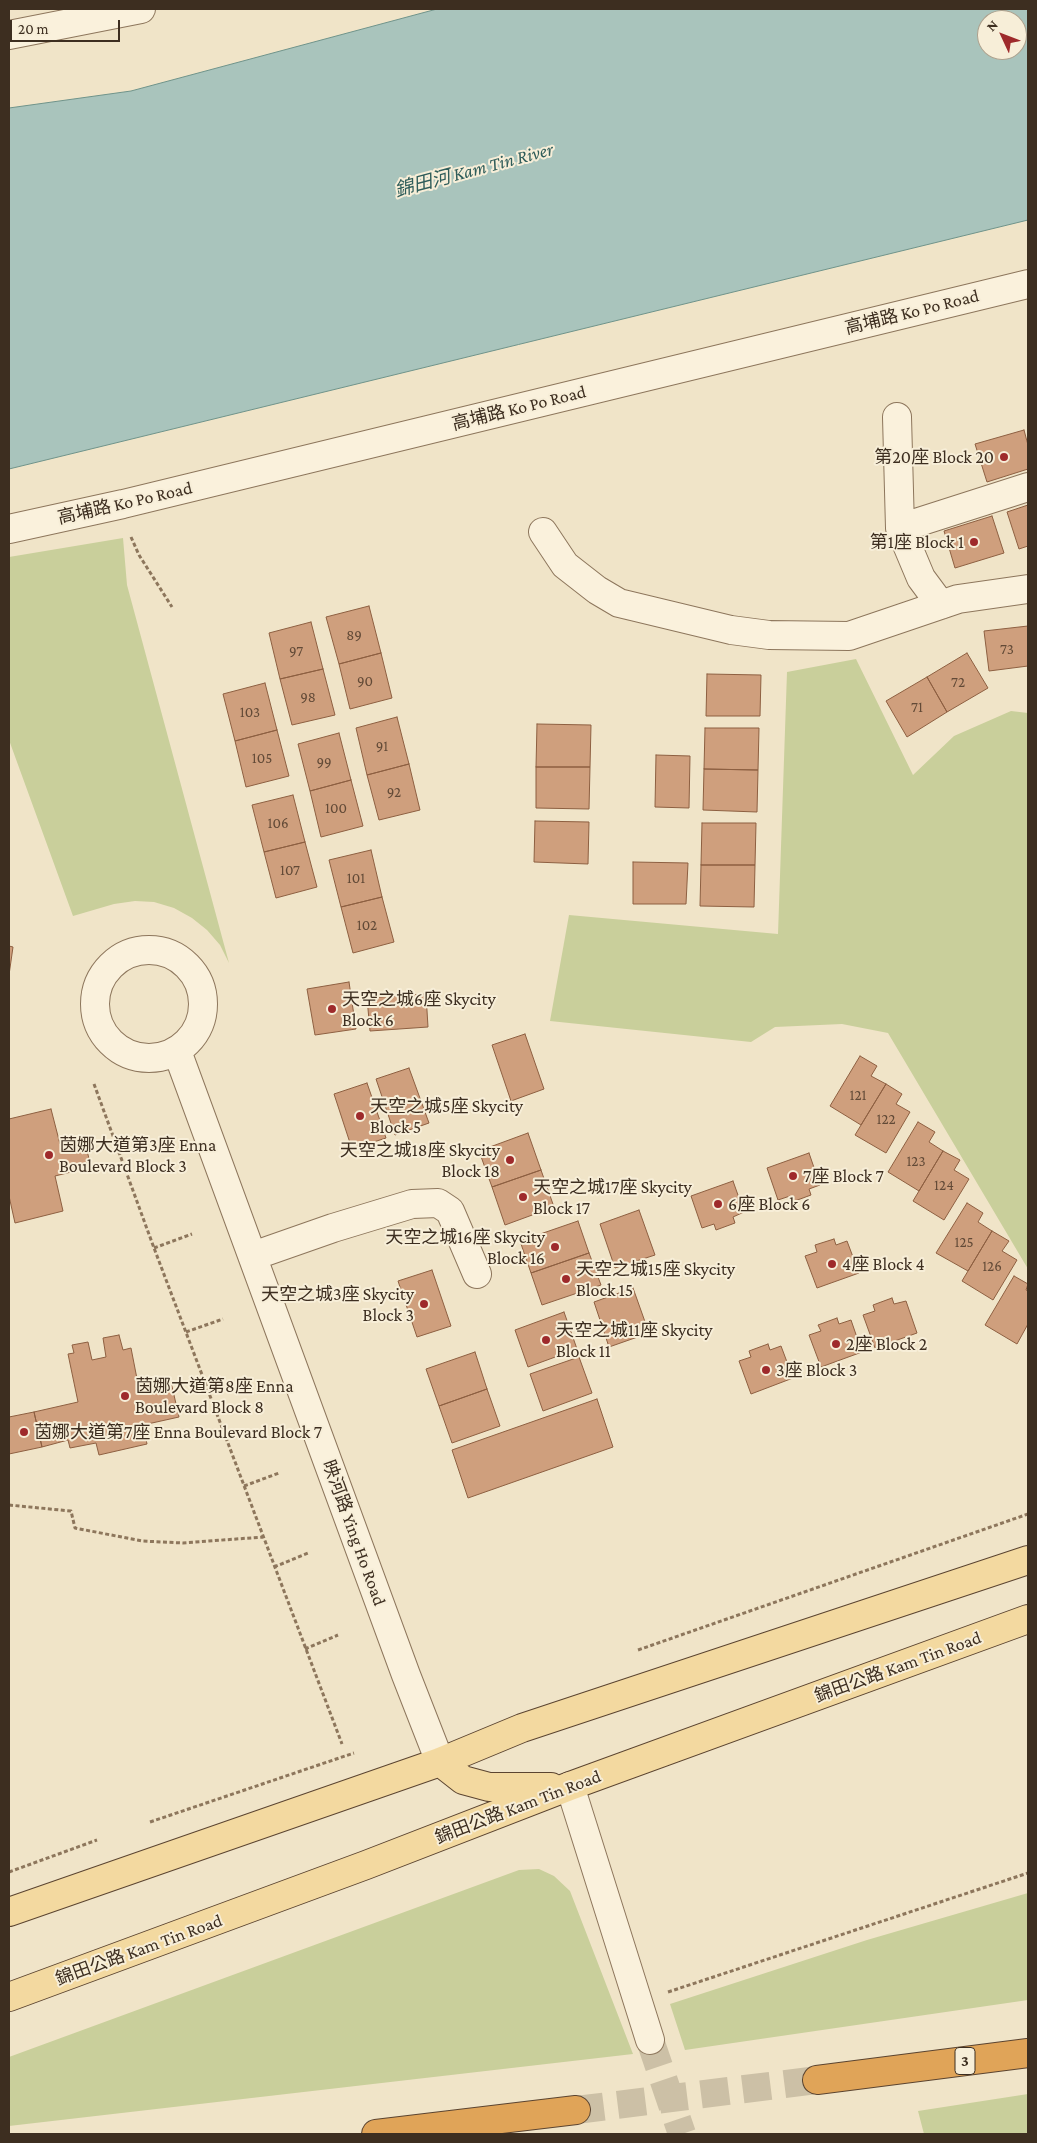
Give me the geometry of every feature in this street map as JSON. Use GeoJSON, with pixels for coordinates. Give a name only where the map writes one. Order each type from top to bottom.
{"type":"FeatureCollection","features":[{"type":"Feature","properties":{"kind":"highway","name":"3"},"geometry":{"type":"LineString","coordinates":[[817,2080],[1028,2053]]}},
{"type":"Feature","properties":{"kind":"highway"},"geometry":{"type":"LineString","coordinates":[[376,2134],[576,2110]]}},
{"type":"Feature","properties":{"kind":"main road"},"geometry":{"type":"LineString","coordinates":[[9,1912],[440,1762],[522,1728],[1028,1560]]}},
{"type":"Feature","properties":{"kind":"main road","name":"錦田公路 Kam Tin Road"},"geometry":{"type":"LineString","coordinates":[[9,1997],[366,1865],[570,1786],[1028,1619]]}},
{"type":"Feature","properties":{"kind":"main road"},"geometry":{"type":"LineString","coordinates":[[440,1762],[464,1780],[490,1787],[570,1786]]}},
{"type":"Feature","properties":{"kind":"street"},"geometry":{"type":"LineString","coordinates":[[9,35],[141,9]]}},
{"type":"Feature","properties":{"kind":"street","name":"高埔路 Ko Po Road"},"geometry":{"type":"LineString","coordinates":[[9,529],[124,504],[1028,284]]}},
{"type":"Feature","properties":{"kind":"street"},"geometry":{"type":"LineString","coordinates":[[897,417],[900,528],[921,578],[941,605]]}},
{"type":"Feature","properties":{"kind":"street"},"geometry":{"type":"LineString","coordinates":[[900,528],[1028,487]]}},
{"type":"Feature","properties":{"kind":"street"},"geometry":{"type":"LineString","coordinates":[[543,532],[565,565],[597,590],[619,603],[731,630],[770,635],[849,636],[958,599],[1028,588]]}},
{"type":"Feature","properties":{"kind":"street","name":"映河路 Ying Ho Road"},"geometry":{"type":"LineString","coordinates":[[177,1051],[440,1762]]}},
{"type":"Feature","properties":{"kind":"street"},"geometry":{"type":"LineString","coordinates":[[253,1256],[333,1228],[412,1204],[438,1203],[450,1211],[477,1274]]}},
{"type":"Feature","properties":{"kind":"street"},"geometry":{"type":"LineString","coordinates":[[570,1786],[650,2040]]}},
{"type":"Feature","properties":{"kind":"path"},"geometry":{"type":"LineString","coordinates":[[124,504],[126,526],[139,555],[172,607]]}},
{"type":"Feature","properties":{"kind":"path"},"geometry":{"type":"LineString","coordinates":[[94,1084],[154,1248],[342,1744]]}},
{"type":"Feature","properties":{"kind":"path"},"geometry":{"type":"LineString","coordinates":[[154,1248],[192,1234]]}},
{"type":"Feature","properties":{"kind":"path"},"geometry":{"type":"LineString","coordinates":[[186,1332],[223,1319]]}},
{"type":"Feature","properties":{"kind":"path"},"geometry":{"type":"LineString","coordinates":[[244,1486],[279,1473]]}},
{"type":"Feature","properties":{"kind":"path"},"geometry":{"type":"LineString","coordinates":[[9,1505],[71,1511],[75,1528],[142,1541],[183,1543],[263,1537]]}},
{"type":"Feature","properties":{"kind":"path"},"geometry":{"type":"LineString","coordinates":[[638,1650],[1028,1514]]}},
{"type":"Feature","properties":{"kind":"path"},"geometry":{"type":"LineString","coordinates":[[274,1567],[308,1553]]}},
{"type":"Feature","properties":{"kind":"path"},"geometry":{"type":"LineString","coordinates":[[305,1649],[338,1635]]}},
{"type":"Feature","properties":{"kind":"path"},"geometry":{"type":"LineString","coordinates":[[150,1822],[354,1753]]}},
{"type":"Feature","properties":{"kind":"path"},"geometry":{"type":"LineString","coordinates":[[9,1872],[98,1840]]}},
{"type":"Feature","properties":{"kind":"path"},"geometry":{"type":"LineString","coordinates":[[637,2000],[673,1990],[1028,1873]]}},
{"type":"Feature","properties":{"kind":"green space"},"geometry":{"type":"Polygon","coordinates":[[[123,538],[127,585],[229,963],[220,945],[207,930],[192,918],[174,908],[154,902],[135,901],[114,904],[73,916],[9,740],[9,557],[123,538]]]}},
{"type":"Feature","properties":{"kind":"green space"},"geometry":{"type":"Polygon","coordinates":[[[856,659],[913,775],[954,736],[1011,711],[1028,713],[1028,1269],[888,1033],[842,1024],[775,1027],[751,1042],[550,1021],[569,915],[778,934],[787,672],[856,659]]]}},
{"type":"Feature","properties":{"kind":"green space"},"geometry":{"type":"Polygon","coordinates":[[[539,1869],[554,1876],[570,1891],[633,2054],[9,2126],[9,2057],[519,1870],[539,1869]]]}},
{"type":"Feature","properties":{"kind":"green space"},"geometry":{"type":"Polygon","coordinates":[[[1028,1893],[1028,2000],[685,2050],[670,2004],[867,1940],[1028,1893]]]}},
{"type":"Feature","properties":{"kind":"green space"},"geometry":{"type":"Polygon","coordinates":[[[1028,2094],[1028,2134],[924,2134],[918,2111],[1028,2094]]]}},
{"type":"Feature","properties":{"kind":"water","name":"錦田河 Kam Tin River"},"geometry":{"type":"Polygon","coordinates":[[[437,9],[1028,9],[1028,220],[9,469],[9,108],[131,91],[437,9]]]}},
{"type":"Feature","properties":{"kind":"building","name":"第20座 Block 20"},"geometry":{"type":"Polygon","coordinates":[[[1024,430],[1028,445],[1028,469],[987,482],[975,444],[1024,430]]]}},
{"type":"Feature","properties":{"kind":"building"},"geometry":{"type":"Polygon","coordinates":[[[1028,505],[1028,546],[1019,549],[1007,512],[1028,505]]]}},
{"type":"Feature","properties":{"kind":"building","name":"第1座 Block 1"},"geometry":{"type":"Polygon","coordinates":[[[992,516],[1004,553],[955,568],[944,531],[992,516]]]}},
{"type":"Feature","properties":{"kind":"building"},"geometry":{"type":"Polygon","coordinates":[[[369,606],[381,653],[339,664],[326,617],[369,606]]]}},
{"type":"Feature","properties":{"kind":"building"},"geometry":{"type":"Polygon","coordinates":[[[311,622],[323,669],[280,679],[269,633],[311,622]]]}},
{"type":"Feature","properties":{"kind":"building"},"geometry":{"type":"Polygon","coordinates":[[[1028,626],[1028,666],[989,671],[984,631],[1028,626]]]}},
{"type":"Feature","properties":{"kind":"building"},"geometry":{"type":"Polygon","coordinates":[[[381,653],[392,698],[350,709],[339,664],[381,653]]]}},
{"type":"Feature","properties":{"kind":"building"},"geometry":{"type":"Polygon","coordinates":[[[967,653],[988,688],[947,712],[927,677],[967,653]]]}},
{"type":"Feature","properties":{"kind":"building"},"geometry":{"type":"Polygon","coordinates":[[[323,669],[335,715],[292,725],[280,679],[323,669]]]}},
{"type":"Feature","properties":{"kind":"building"},"geometry":{"type":"Polygon","coordinates":[[[707,674],[761,675],[760,716],[706,716],[707,674]]]}},
{"type":"Feature","properties":{"kind":"building"},"geometry":{"type":"Polygon","coordinates":[[[927,677],[947,712],[907,737],[886,701],[927,677]]]}},
{"type":"Feature","properties":{"kind":"building"},"geometry":{"type":"Polygon","coordinates":[[[265,683],[277,730],[235,741],[223,694],[265,683]]]}},
{"type":"Feature","properties":{"kind":"building"},"geometry":{"type":"Polygon","coordinates":[[[397,717],[409,764],[367,775],[356,728],[397,717]]]}},
{"type":"Feature","properties":{"kind":"building"},"geometry":{"type":"Polygon","coordinates":[[[537,724],[591,725],[590,767],[536,767],[537,724]]]}},
{"type":"Feature","properties":{"kind":"building"},"geometry":{"type":"Polygon","coordinates":[[[705,728],[759,728],[758,770],[704,769],[705,728]]]}},
{"type":"Feature","properties":{"kind":"building"},"geometry":{"type":"Polygon","coordinates":[[[277,730],[289,776],[246,787],[235,741],[277,730]]]}},
{"type":"Feature","properties":{"kind":"building"},"geometry":{"type":"Polygon","coordinates":[[[339,733],[351,780],[310,791],[298,744],[339,733]]]}},
{"type":"Feature","properties":{"kind":"building"},"geometry":{"type":"Polygon","coordinates":[[[656,755],[690,756],[689,808],[655,807],[656,755]]]}},
{"type":"Feature","properties":{"kind":"building"},"geometry":{"type":"Polygon","coordinates":[[[409,764],[420,810],[379,820],[367,775],[409,764]]]}},
{"type":"Feature","properties":{"kind":"building"},"geometry":{"type":"Polygon","coordinates":[[[536,767],[590,767],[589,809],[536,808],[536,767]]]}},
{"type":"Feature","properties":{"kind":"building"},"geometry":{"type":"Polygon","coordinates":[[[704,769],[758,770],[757,812],[703,810],[704,769]]]}},
{"type":"Feature","properties":{"kind":"building"},"geometry":{"type":"Polygon","coordinates":[[[351,780],[363,826],[321,837],[310,791],[351,780]]]}},
{"type":"Feature","properties":{"kind":"building"},"geometry":{"type":"Polygon","coordinates":[[[293,795],[305,842],[264,852],[252,805],[293,795]]]}},
{"type":"Feature","properties":{"kind":"building"},"geometry":{"type":"Polygon","coordinates":[[[535,821],[589,822],[588,864],[534,862],[535,821]]]}},
{"type":"Feature","properties":{"kind":"building"},"geometry":{"type":"Polygon","coordinates":[[[702,823],[756,823],[755,865],[701,865],[702,823]]]}},
{"type":"Feature","properties":{"kind":"building"},"geometry":{"type":"Polygon","coordinates":[[[305,842],[317,887],[276,898],[264,852],[305,842]]]}},
{"type":"Feature","properties":{"kind":"building"},"geometry":{"type":"Polygon","coordinates":[[[371,850],[382,897],[341,907],[329,860],[371,850]]]}},
{"type":"Feature","properties":{"kind":"building"},"geometry":{"type":"Polygon","coordinates":[[[633,862],[688,863],[686,904],[633,904],[633,862]]]}},
{"type":"Feature","properties":{"kind":"building"},"geometry":{"type":"Polygon","coordinates":[[[701,865],[755,865],[754,907],[700,906],[701,865]]]}},
{"type":"Feature","properties":{"kind":"building"},"geometry":{"type":"Polygon","coordinates":[[[382,897],[394,942],[353,953],[341,907],[382,897]]]}},
{"type":"Feature","properties":{"kind":"building"},"geometry":{"type":"Polygon","coordinates":[[[9,946],[13,947],[9,975],[9,946]]]}},
{"type":"Feature","properties":{"kind":"building","name":"天空之城6座 Skycity Block 6"},"geometry":{"type":"Polygon","coordinates":[[[349,982],[356,1029],[315,1035],[307,989],[349,982]]]}},
{"type":"Feature","properties":{"kind":"building"},"geometry":{"type":"Polygon","coordinates":[[[426,994],[428,1027],[370,1031],[367,998],[426,994]]]}},
{"type":"Feature","properties":{"kind":"building"},"geometry":{"type":"Polygon","coordinates":[[[525,1034],[544,1089],[511,1101],[492,1045],[525,1034]]]}},
{"type":"Feature","properties":{"kind":"building"},"geometry":{"type":"Polygon","coordinates":[[[860,1056],[877,1066],[871,1076],[886,1084],[861,1125],[830,1106],[860,1056]]]}},
{"type":"Feature","properties":{"kind":"building"},"geometry":{"type":"Polygon","coordinates":[[[409,1068],[429,1123],[395,1135],[376,1079],[409,1068]]]}},
{"type":"Feature","properties":{"kind":"building","name":"天空之城5座 Skycity Block 5"},"geometry":{"type":"Polygon","coordinates":[[[367,1083],[386,1138],[352,1149],[334,1094],[367,1083]]]}},
{"type":"Feature","properties":{"kind":"building"},"geometry":{"type":"Polygon","coordinates":[[[886,1084],[902,1094],[896,1104],[910,1112],[886,1153],[855,1135],[886,1084]]]}},
{"type":"Feature","properties":{"kind":"building","name":"茵娜大道第3座 Enna Boulevard Block 3"},"geometry":{"type":"Polygon","coordinates":[[[51,1109],[60,1144],[84,1138],[91,1167],[55,1176],[63,1211],[15,1223],[9,1196],[9,1119],[51,1109]]]}},
{"type":"Feature","properties":{"kind":"building"},"geometry":{"type":"Polygon","coordinates":[[[918,1122],[935,1132],[929,1142],[943,1151],[919,1191],[888,1172],[918,1122]]]}},
{"type":"Feature","properties":{"kind":"building","name":"天空之城18座 Skycity Block 18"},"geometry":{"type":"Polygon","coordinates":[[[528,1133],[541,1170],[492,1187],[479,1151],[528,1133]]]}},
{"type":"Feature","properties":{"kind":"building"},"geometry":{"type":"Polygon","coordinates":[[[943,1151],[960,1160],[954,1170],[969,1179],[944,1220],[913,1201],[943,1151]]]}},
{"type":"Feature","properties":{"kind":"building","name":"7座 Block 7"},"geometry":{"type":"Polygon","coordinates":[[[809,1153],[820,1185],[809,1189],[811,1195],[792,1202],[790,1196],[778,1200],[767,1168],[809,1153]]]}},
{"type":"Feature","properties":{"kind":"building","name":"天空之城17座 Skycity Block 17"},"geometry":{"type":"Polygon","coordinates":[[[541,1170],[554,1207],[505,1225],[492,1187],[541,1170]]]}},
{"type":"Feature","properties":{"kind":"building","name":"6座 Block 6"},"geometry":{"type":"Polygon","coordinates":[[[733,1181],[744,1212],[733,1217],[735,1223],[716,1230],[714,1224],[702,1228],[691,1196],[733,1181]]]}},
{"type":"Feature","properties":{"kind":"building"},"geometry":{"type":"Polygon","coordinates":[[[967,1203],[983,1213],[978,1222],[992,1231],[968,1271],[936,1253],[967,1203]]]}},
{"type":"Feature","properties":{"kind":"building"},"geometry":{"type":"Polygon","coordinates":[[[639,1210],[655,1255],[615,1268],[600,1224],[639,1210]]]}},
{"type":"Feature","properties":{"kind":"building","name":"天空之城16座 Skycity Block 16"},"geometry":{"type":"Polygon","coordinates":[[[578,1221],[589,1253],[531,1273],[520,1241],[578,1221]]]}},
{"type":"Feature","properties":{"kind":"building"},"geometry":{"type":"Polygon","coordinates":[[[992,1231],[1009,1241],[1002,1251],[1017,1260],[993,1300],[962,1281],[992,1231]]]}},
{"type":"Feature","properties":{"kind":"building","name":"4座 Block 4"},"geometry":{"type":"Polygon","coordinates":[[[834,1239],[836,1245],[847,1241],[859,1273],[817,1288],[805,1256],[817,1252],[815,1245],[834,1239]]]}},
{"type":"Feature","properties":{"kind":"building","name":"天空之城15座 Skycity Block 15"},"geometry":{"type":"Polygon","coordinates":[[[589,1253],[601,1285],[542,1305],[531,1273],[589,1253]]]}},
{"type":"Feature","properties":{"kind":"building","name":"天空之城3座 Skycity Block 3"},"geometry":{"type":"Polygon","coordinates":[[[432,1270],[451,1326],[417,1337],[398,1281],[432,1270]]]}},
{"type":"Feature","properties":{"kind":"building"},"geometry":{"type":"Polygon","coordinates":[[[1014,1276],[1028,1284],[1026,1290],[1028,1291],[1028,1324],[1017,1344],[985,1325],[1014,1276]]]}},
{"type":"Feature","properties":{"kind":"building"},"geometry":{"type":"Polygon","coordinates":[[[633,1288],[649,1333],[609,1347],[594,1302],[633,1288]]]}},
{"type":"Feature","properties":{"kind":"building"},"geometry":{"type":"Polygon","coordinates":[[[892,1298],[894,1304],[906,1301],[917,1333],[875,1348],[863,1315],[875,1311],[873,1305],[892,1298]]]}},
{"type":"Feature","properties":{"kind":"building","name":"天空之城11座 Skycity Block 11"},"geometry":{"type":"Polygon","coordinates":[[[564,1312],[577,1349],[528,1367],[515,1330],[564,1312]]]}},
{"type":"Feature","properties":{"kind":"building","name":"2座 Block 2"},"geometry":{"type":"Polygon","coordinates":[[[837,1318],[839,1324],[851,1320],[862,1352],[821,1367],[809,1335],[821,1331],[818,1325],[837,1318]]]}},
{"type":"Feature","properties":{"kind":"building","name":"茵娜大道第8座 Enna Boulevard Block 8"},"geometry":{"type":"Polygon","coordinates":[[[119,1335],[123,1350],[131,1348],[139,1389],[171,1382],[179,1417],[143,1425],[147,1444],[99,1455],[96,1443],[70,1448],[68,1440],[42,1447],[34,1412],[78,1402],[68,1354],[74,1353],[72,1345],[88,1342],[92,1360],[106,1357],[103,1338],[119,1335]]]}},
{"type":"Feature","properties":{"kind":"building","name":"3座 Block 3"},"geometry":{"type":"Polygon","coordinates":[[[768,1344],[770,1350],[781,1346],[793,1378],[751,1394],[739,1361],[751,1357],[749,1351],[768,1344]]]}},
{"type":"Feature","properties":{"kind":"building"},"geometry":{"type":"Polygon","coordinates":[[[475,1352],[487,1389],[439,1406],[426,1369],[475,1352]]]}},
{"type":"Feature","properties":{"kind":"building"},"geometry":{"type":"Polygon","coordinates":[[[579,1357],[592,1393],[543,1411],[530,1374],[579,1357]]]}},
{"type":"Feature","properties":{"kind":"building"},"geometry":{"type":"Polygon","coordinates":[[[487,1389],[500,1426],[452,1443],[439,1406],[487,1389]]]}},
{"type":"Feature","properties":{"kind":"building"},"geometry":{"type":"Polygon","coordinates":[[[597,1399],[613,1447],[468,1498],[452,1450],[597,1399]]]}},
{"type":"Feature","properties":{"kind":"building","name":"茵娜大道第7座 Enna Boulevard Block 7"},"geometry":{"type":"Polygon","coordinates":[[[34,1412],[42,1447],[9,1454],[9,1417],[34,1412]]]}},
{"type":"Feature","properties":{"kind":"tunnel"},"geometry":{"type":"LineString","coordinates":[[650,2040],[682,2134]]}},
{"type":"Feature","properties":{"kind":"tunnel"},"geometry":{"type":"LineString","coordinates":[[576,2110],[817,2080]]}},
{"type":"Feature","properties":{"kind":"place","name":"第20座 Block 20"},"geometry":{"type":"Point","coordinates":[1004,457]}},
{"type":"Feature","properties":{"kind":"place","name":"第1座 Block 1"},"geometry":{"type":"Point","coordinates":[974,542]}},
{"type":"Feature","properties":{"kind":"place","name":"天空之城6座 Skycity Block 6"},"geometry":{"type":"Point","coordinates":[332,1009]}},
{"type":"Feature","properties":{"kind":"place","name":"天空之城5座 Skycity Block 5"},"geometry":{"type":"Point","coordinates":[360,1116]}},
{"type":"Feature","properties":{"kind":"place","name":"茵娜大道第3座 Enna Boulevard Block 3"},"geometry":{"type":"Point","coordinates":[49,1155]}},
{"type":"Feature","properties":{"kind":"place","name":"天空之城18座 Skycity Block 18"},"geometry":{"type":"Point","coordinates":[510,1160]}},
{"type":"Feature","properties":{"kind":"place","name":"7座 Block 7"},"geometry":{"type":"Point","coordinates":[793,1176]}},
{"type":"Feature","properties":{"kind":"place","name":"天空之城17座 Skycity Block 17"},"geometry":{"type":"Point","coordinates":[523,1197]}},
{"type":"Feature","properties":{"kind":"place","name":"6座 Block 6"},"geometry":{"type":"Point","coordinates":[718,1204]}},
{"type":"Feature","properties":{"kind":"place","name":"天空之城16座 Skycity Block 16"},"geometry":{"type":"Point","coordinates":[555,1247]}},
{"type":"Feature","properties":{"kind":"place","name":"4座 Block 4"},"geometry":{"type":"Point","coordinates":[832,1264]}},
{"type":"Feature","properties":{"kind":"place","name":"天空之城15座 Skycity Block 15"},"geometry":{"type":"Point","coordinates":[566,1279]}},
{"type":"Feature","properties":{"kind":"place","name":"天空之城3座 Skycity Block 3"},"geometry":{"type":"Point","coordinates":[424,1304]}},
{"type":"Feature","properties":{"kind":"place","name":"天空之城11座 Skycity Block 11"},"geometry":{"type":"Point","coordinates":[546,1340]}},
{"type":"Feature","properties":{"kind":"place","name":"2座 Block 2"},"geometry":{"type":"Point","coordinates":[836,1344]}},
{"type":"Feature","properties":{"kind":"place","name":"3座 Block 3"},"geometry":{"type":"Point","coordinates":[766,1370]}},
{"type":"Feature","properties":{"kind":"place","name":"茵娜大道第8座 Enna Boulevard Block 8"},"geometry":{"type":"Point","coordinates":[125,1396]}},
{"type":"Feature","properties":{"kind":"place","name":"茵娜大道第7座 Enna Boulevard Block 7"},"geometry":{"type":"Point","coordinates":[24,1432]}}]}
